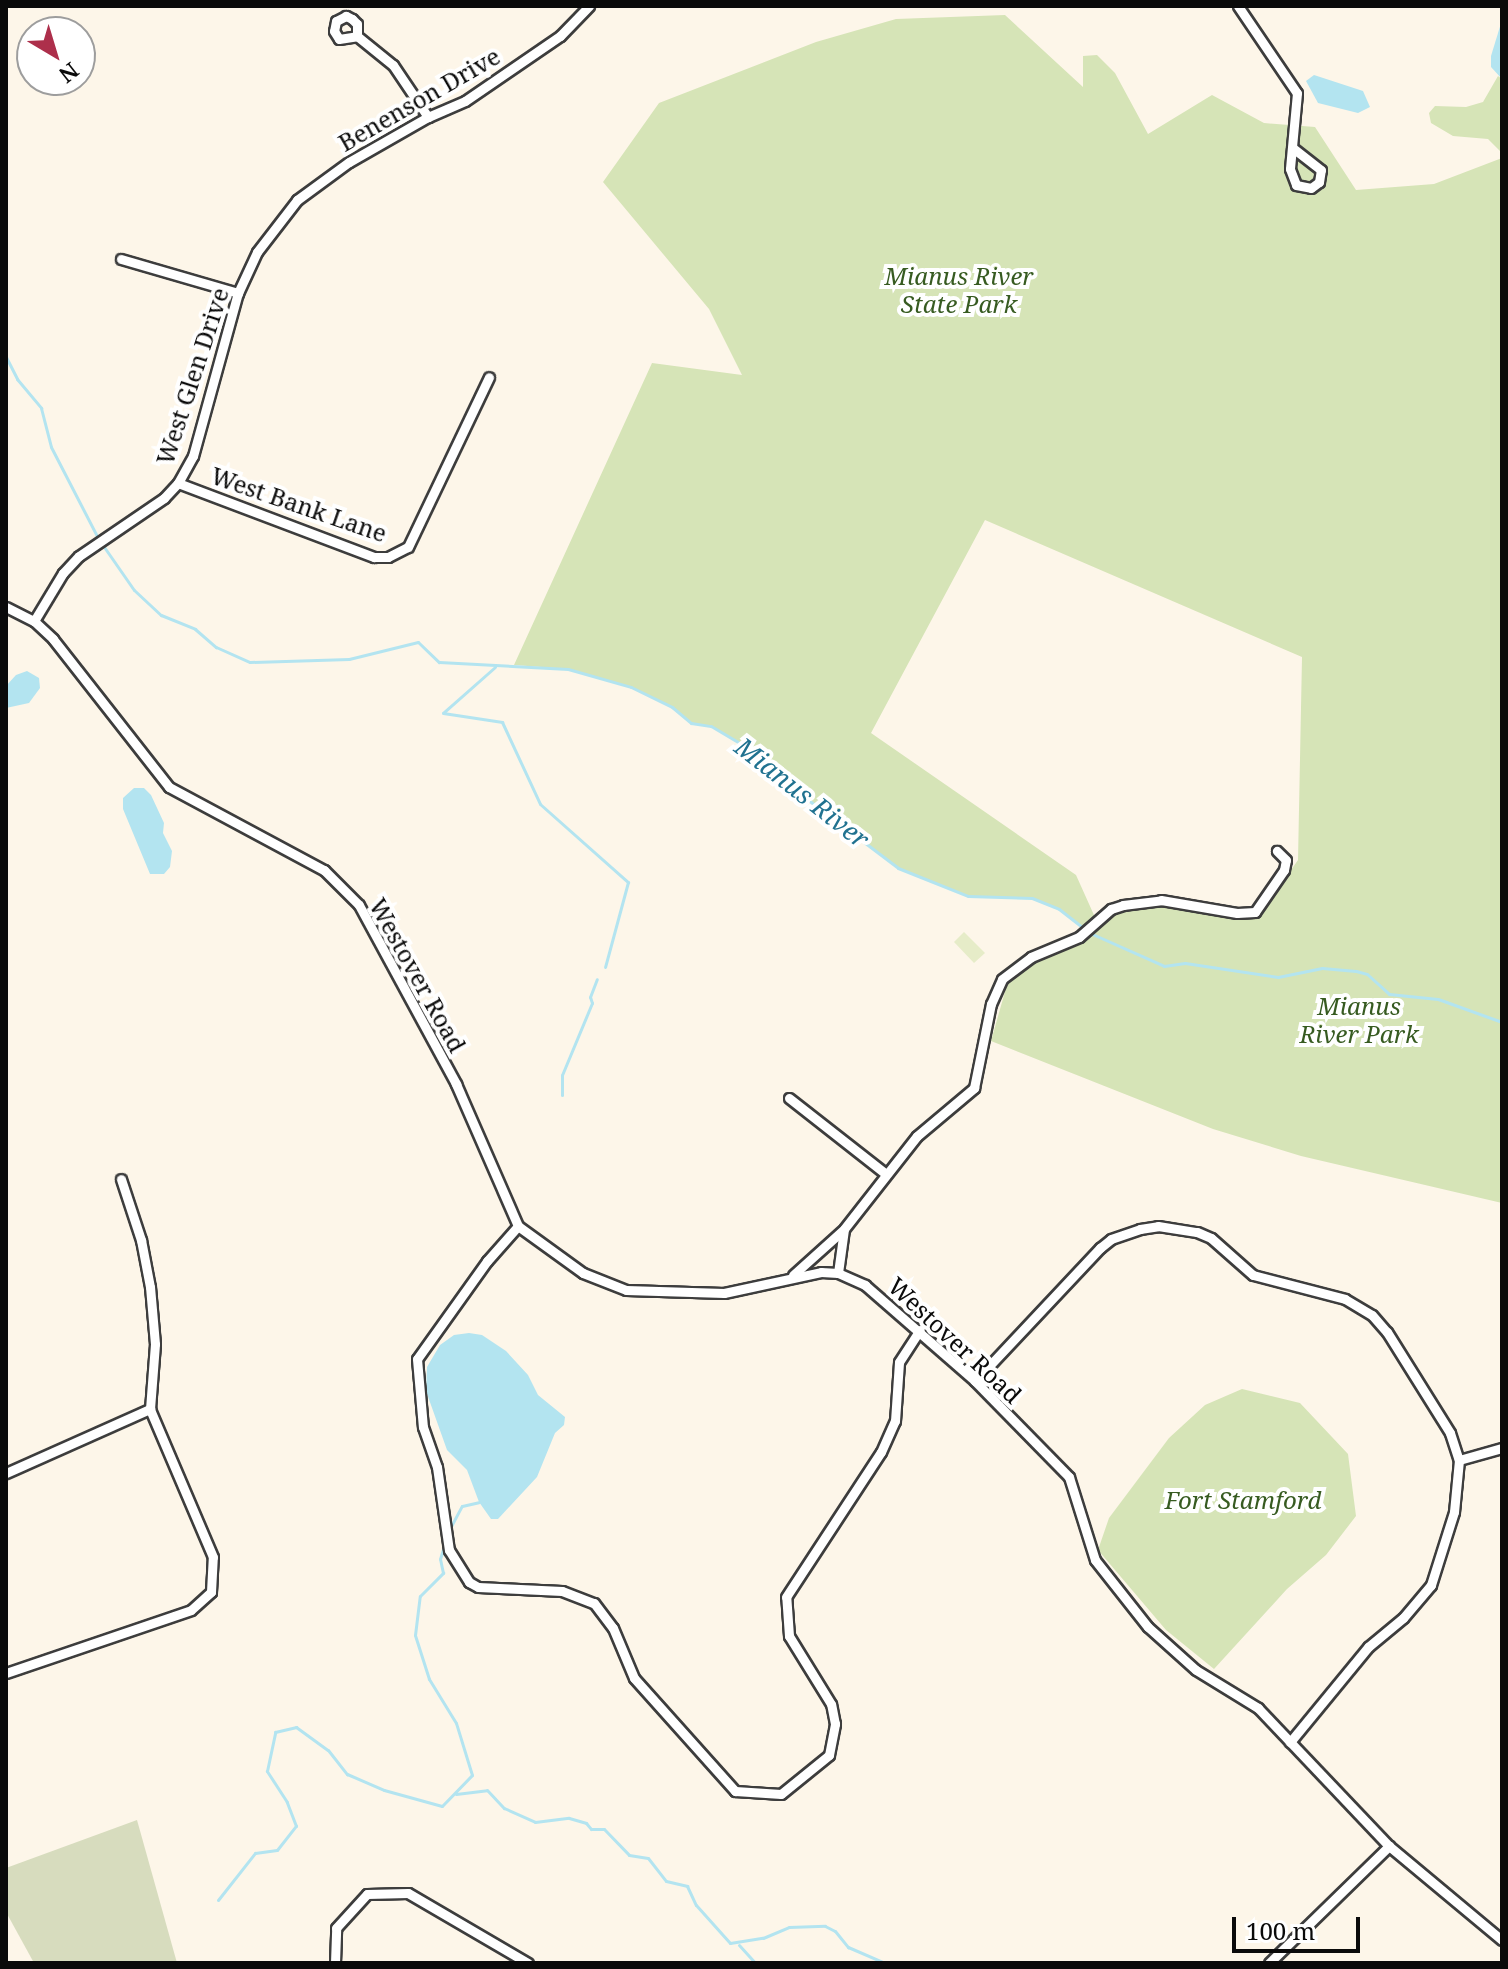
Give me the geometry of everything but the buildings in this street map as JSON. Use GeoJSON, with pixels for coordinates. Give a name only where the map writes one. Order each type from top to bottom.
{"type":"FeatureCollection","features":[{"type":"Feature","properties":{"kind":"street","name":"Benenson Drive"},"geometry":{"type":"LineString","coordinates":[[273,229],[297,200],[320,181],[428,117],[465,101],[560,36],[589,6]]}},
{"type":"Feature","properties":{"kind":"street"},"geometry":{"type":"LineString","coordinates":[[1238,6],[1297,93],[1293,148]]}},
{"type":"Feature","properties":{"kind":"street"},"geometry":{"type":"LineString","coordinates":[[357,36],[393,65],[428,117]]}},
{"type":"Feature","properties":{"kind":"street","name":"West Glen Drive"},"geometry":{"type":"LineString","coordinates":[[34,621],[63,573],[90,546],[164,498],[178,483],[193,456],[238,293],[273,229]]}},
{"type":"Feature","properties":{"kind":"street"},"geometry":{"type":"LineString","coordinates":[[121,259],[238,293]]}},
{"type":"Feature","properties":{"kind":"street","name":"West Bank Lane"},"geometry":{"type":"LineString","coordinates":[[178,483],[374,557],[388,557],[408,547],[489,377]]}},
{"type":"Feature","properties":{"kind":"street","name":"Westover Road"},"geometry":{"type":"LineString","coordinates":[[6,607],[34,621],[53,639],[169,787],[324,870],[359,905],[456,1084],[518,1226]]}},
{"type":"Feature","properties":{"kind":"street"},"geometry":{"type":"LineString","coordinates":[[792,1276],[869,1202],[886,1174],[917,1136],[974,1088],[991,1004],[1002,979],[1031,957],[1079,937],[1111,909],[1148,900],[1189,903],[1237,913],[1255,912],[1284,870],[1286,860],[1277,851]]}},
{"type":"Feature","properties":{"kind":"street"},"geometry":{"type":"LineString","coordinates":[[789,1098],[886,1174]]}},
{"type":"Feature","properties":{"kind":"street"},"geometry":{"type":"LineString","coordinates":[[6,1673],[191,1610],[211,1592],[213,1557],[150,1409],[155,1344],[150,1287],[141,1240],[121,1179]]}},
{"type":"Feature","properties":{"kind":"street"},"geometry":{"type":"LineString","coordinates":[[844,1229],[838,1273],[792,1276],[724,1293],[626,1290],[583,1273],[518,1226],[487,1261],[417,1359],[423,1427],[437,1467],[449,1550],[469,1582],[478,1587],[562,1591],[594,1603],[613,1628],[634,1678],[735,1791],[781,1794],[829,1755],[835,1724],[831,1704],[789,1636],[786,1597],[881,1452],[895,1421],[899,1362],[920,1330]]}},
{"type":"Feature","properties":{"kind":"street"},"geometry":{"type":"LineString","coordinates":[[975,1381],[1111,1239],[1158,1226],[1211,1238],[1253,1275],[1345,1299],[1372,1315],[1435,1407],[1459,1460],[1454,1512],[1431,1585],[1403,1618],[1368,1647],[1290,1742]]}},
{"type":"Feature","properties":{"kind":"street","name":"Westover Road"},"geometry":{"type":"LineString","coordinates":[[838,1273],[865,1285],[920,1330],[1069,1477],[1091,1550],[1112,1586],[1174,1653],[1258,1708],[1389,1846],[1502,1940]]}},
{"type":"Feature","properties":{"kind":"street"},"geometry":{"type":"LineString","coordinates":[[6,1473],[150,1409]]}},
{"type":"Feature","properties":{"kind":"street"},"geometry":{"type":"LineString","coordinates":[[1459,1460],[1502,1448]]}},
{"type":"Feature","properties":{"kind":"street"},"geometry":{"type":"LineString","coordinates":[[1269,1963],[1389,1846]]}},
{"type":"Feature","properties":{"kind":"street"},"geometry":{"type":"LineString","coordinates":[[335,1963],[336,1928],[367,1894],[408,1893],[528,1963]]}},
{"type":"Feature","properties":{"kind":"green space","name":"Mianus River State Park"},"geometry":{"type":"Polygon","coordinates":[[[1005,15],[1083,87],[1083,56],[1097,55],[1115,73],[1148,134],[1212,95],[1264,123],[1315,127],[1356,190],[1434,184],[1502,158],[1502,1203],[1301,1156],[1213,1129],[991,1041],[1008,981],[1021,966],[1077,946],[1089,933],[1059,909],[1032,898],[968,896],[898,868],[799,793],[793,781],[772,769],[763,757],[711,726],[691,723],[672,707],[631,687],[568,669],[514,665],[652,363],[742,375],[709,309],[603,182],[659,103],[816,42],[896,19],[1005,15]],[[985,520],[871,733],[1076,875],[1098,924],[1130,907],[1165,904],[1255,916],[1261,913],[1298,860],[1302,657],[985,520]]]}},
{"type":"Feature","properties":{"kind":"green space"},"geometry":{"type":"Polygon","coordinates":[[[1498,76],[1502,79],[1502,153],[1488,139],[1453,136],[1431,123],[1429,113],[1435,106],[1466,107],[1483,102],[1498,76]]]}},
{"type":"Feature","properties":{"kind":"green space"},"geometry":{"type":"Polygon","coordinates":[[[964,932],[985,953],[974,963],[954,942],[964,932]]]}},
{"type":"Feature","properties":{"kind":"green space","name":"Fort Stamford"},"geometry":{"type":"Polygon","coordinates":[[[1242,1389],[1300,1403],[1348,1454],[1356,1516],[1326,1555],[1287,1589],[1214,1669],[1166,1630],[1098,1550],[1109,1518],[1169,1438],[1205,1405],[1242,1389]]]}},
{"type":"Feature","properties":{"kind":"green space"},"geometry":{"type":"Polygon","coordinates":[[[137,1820],[177,1963],[34,1963],[6,1912],[6,1868],[137,1820]]]}},
{"type":"Feature","properties":{"kind":"water"},"geometry":{"type":"Polygon","coordinates":[[[1502,20],[1502,79],[1491,67],[1491,56],[1502,20]]]}},
{"type":"Feature","properties":{"kind":"water"},"geometry":{"type":"Polygon","coordinates":[[[1314,75],[1363,91],[1370,107],[1358,113],[1318,103],[1306,81],[1314,75]]]}},
{"type":"Feature","properties":{"kind":"water"},"geometry":{"type":"Polygon","coordinates":[[[27,671],[39,678],[40,688],[29,703],[6,708],[6,686],[16,675],[27,671]]]}},
{"type":"Feature","properties":{"kind":"water"},"geometry":{"type":"Polygon","coordinates":[[[134,788],[144,788],[151,795],[164,823],[163,833],[172,851],[170,867],[164,874],[150,874],[123,809],[123,798],[134,788]]]}},
{"type":"Feature","properties":{"kind":"water"},"geometry":{"type":"Polygon","coordinates":[[[454,1335],[482,1335],[506,1351],[528,1375],[538,1395],[565,1417],[564,1425],[555,1433],[537,1477],[498,1519],[491,1519],[479,1502],[467,1470],[447,1450],[426,1391],[427,1367],[440,1345],[454,1335]]]}},
{"type":"Feature","properties":{"kind":"waterway","name":"Mianus River"},"geometry":{"type":"LineString","coordinates":[[6,357],[17,379],[41,408],[51,447],[98,538]]}},
{"type":"Feature","properties":{"kind":"waterway","name":"Mianus River"},"geometry":{"type":"LineString","coordinates":[[102,544],[134,590],[161,615],[195,629],[216,647],[250,662],[349,659],[418,642],[439,662],[568,669],[631,687],[672,707],[691,723],[711,726],[763,757],[772,769],[793,781],[799,793],[898,868],[968,896],[1032,898],[1059,909],[1090,933],[1164,966],[1185,963],[1278,977],[1322,968],[1356,971],[1367,974],[1389,994],[1438,999],[1502,1022]]}},
{"type":"Feature","properties":{"kind":"waterway"},"geometry":{"type":"LineString","coordinates":[[495,667],[443,713],[502,722],[540,804],[628,882],[605,967]]}},
{"type":"Feature","properties":{"kind":"waterway"},"geometry":{"type":"LineString","coordinates":[[562,1095],[562,1075],[592,1003],[590,997],[597,979]]}},
{"type":"Feature","properties":{"kind":"waterway"},"geometry":{"type":"LineString","coordinates":[[449,1530],[462,1506],[479,1502]]}},
{"type":"Feature","properties":{"kind":"waterway"},"geometry":{"type":"LineString","coordinates":[[218,1900],[255,1853],[277,1850],[296,1826],[287,1802],[267,1771],[275,1732],[296,1727],[328,1750],[347,1774],[384,1790],[442,1806],[472,1775],[456,1723],[429,1679],[415,1635],[420,1596],[443,1573],[440,1559],[443,1549]]}},
{"type":"Feature","properties":{"kind":"waterway"},"geometry":{"type":"LineString","coordinates":[[456,1794],[487,1790],[504,1808],[535,1822],[569,1818],[586,1823],[591,1829],[604,1829],[629,1855],[648,1858],[666,1881],[687,1886],[696,1905],[730,1943],[763,1938],[789,1927],[825,1926],[835,1931],[848,1947],[885,1963]]}},
{"type":"Feature","properties":{"kind":"waterway"},"geometry":{"type":"LineString","coordinates":[[739,1945],[755,1963]]}},
{"type":"Feature","properties":{"kind":"park label","name":"Mianus River Park"},"geometry":{"type":"Point","coordinates":[1359,1020]}}]}
